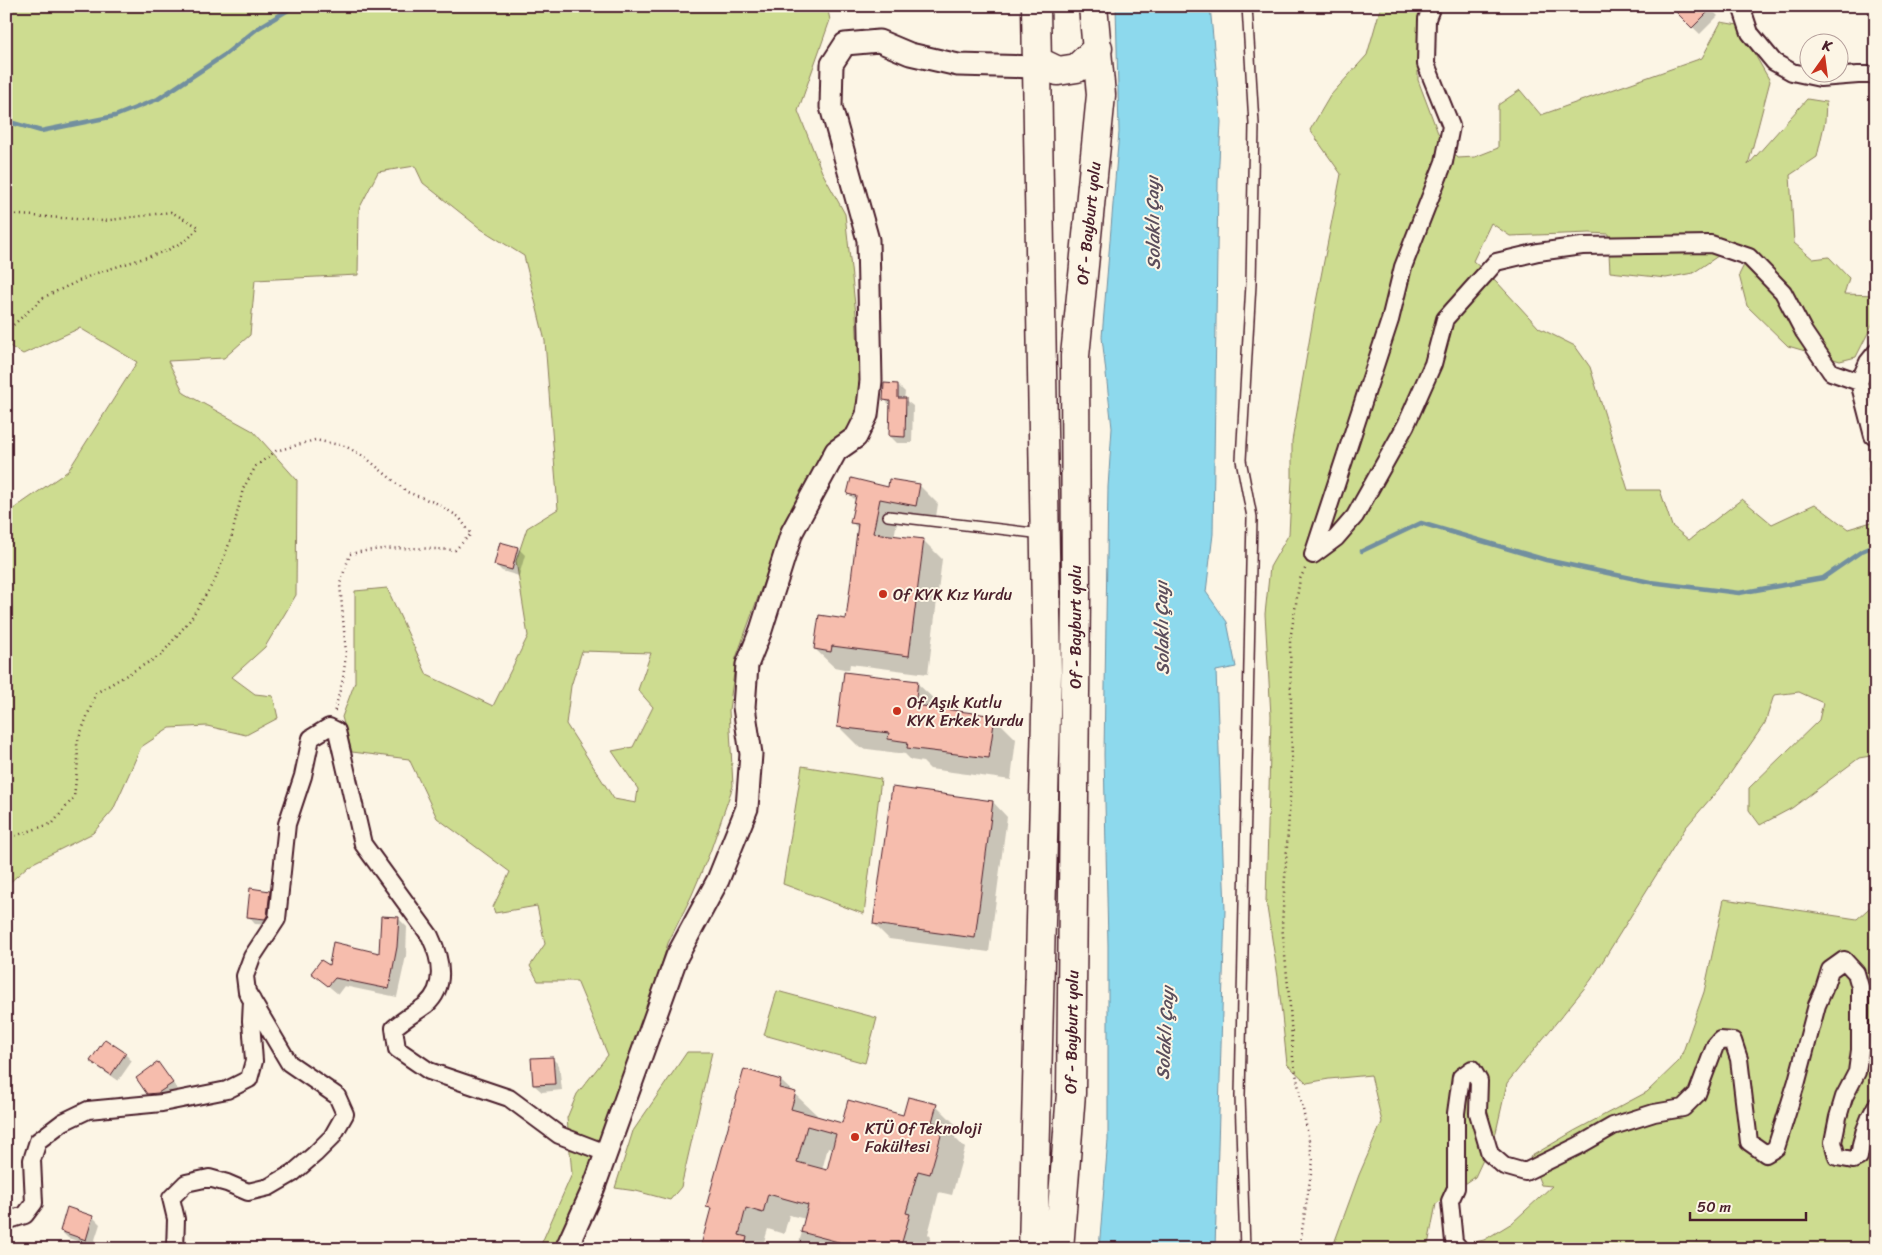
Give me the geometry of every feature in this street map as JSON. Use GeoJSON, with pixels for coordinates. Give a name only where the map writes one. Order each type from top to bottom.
{"type":"FeatureCollection","features":[{"type":"Feature","properties":{"kind":"highway","name":"Of - Bayburt yolu"},"geometry":{"type":"LineString","coordinates":[[1059,1249],[1071,1093],[1076,612],[1076,356],[1101,95],[1098,48],[1091,7]]}},
{"type":"Feature","properties":{"kind":"highway","name":"Of - Bayburt yolu"},"geometry":{"type":"LineString","coordinates":[[1033,1249],[1047,674],[1038,64],[1039,8]]}},
{"type":"Feature","properties":{"kind":"highway"},"geometry":{"type":"LineString","coordinates":[[1038,64],[1058,72],[1078,68],[1098,48]]}},
{"type":"Feature","properties":{"kind":"street"},"geometry":{"type":"LineString","coordinates":[[1313,555],[1390,320],[1403,267],[1444,162],[1451,126],[1426,64],[1427,18],[1432,6]]}},
{"type":"Feature","properties":{"kind":"street"},"geometry":{"type":"LineString","coordinates":[[1741,6],[1750,32],[1774,62],[1792,72],[1820,78],[1858,75],[1876,76]]}},
{"type":"Feature","properties":{"kind":"street"},"geometry":{"type":"LineString","coordinates":[[566,1249],[594,1187],[677,956],[718,880],[747,808],[752,754],[744,707],[747,664],[761,630],[792,532],[836,451],[856,437],[867,415],[871,381],[868,240],[832,107],[832,64],[845,44],[879,41],[910,54],[958,65],[1038,64]]}},
{"type":"Feature","properties":{"kind":"street"},"geometry":{"type":"LineString","coordinates":[[1313,555],[1336,538],[1355,516],[1406,425],[1433,364],[1445,319],[1496,262],[1538,252],[1582,246],[1711,244],[1749,257],[1783,292],[1804,332],[1831,372],[1859,382]]}},
{"type":"Feature","properties":{"kind":"street"},"geometry":{"type":"LineString","coordinates":[[1876,352],[1868,362],[1859,382],[1873,436],[1876,438]]}},
{"type":"Feature","properties":{"kind":"street"},"geometry":{"type":"LineString","coordinates":[[175,1249],[176,1219],[171,1198],[186,1183],[209,1178],[228,1183],[248,1192],[269,1187],[293,1173],[315,1154],[332,1137],[345,1114],[337,1096],[288,1063],[247,992],[245,976],[252,957],[277,919],[287,824],[303,776],[311,738],[329,727],[337,732],[363,844],[430,936],[438,951],[441,973],[438,991],[426,1004],[394,1028],[397,1049],[429,1071],[509,1098],[559,1135],[606,1153]]}},
{"type":"Feature","properties":{"kind":"street"},"geometry":{"type":"LineString","coordinates":[[1460,1249],[1454,1242],[1450,1201],[1456,1188],[1456,1113],[1459,1086],[1461,1077],[1472,1069],[1479,1081],[1478,1113],[1490,1154],[1504,1166],[1525,1172],[1578,1146],[1613,1126],[1654,1113],[1683,1108],[1696,1094],[1715,1046],[1720,1040],[1733,1041],[1739,1059],[1749,1142],[1766,1154],[1776,1148],[1797,1081],[1817,1005],[1830,970],[1844,960],[1856,972],[1860,987],[1860,1050],[1857,1072],[1844,1097],[1838,1117],[1833,1142],[1837,1157],[1853,1160],[1859,1157],[1860,1140],[1866,1123],[1876,1106]]}},
{"type":"Feature","properties":{"kind":"street"},"geometry":{"type":"LineString","coordinates":[[6,1221],[25,1215],[34,1203],[32,1160],[38,1141],[63,1122],[88,1110],[162,1103],[227,1090],[249,1079],[254,1061],[251,1021],[252,1000]]}},
{"type":"Feature","properties":{"kind":"lane"},"geometry":{"type":"LineString","coordinates":[[1245,1249],[1240,1096],[1252,517],[1241,460],[1251,284],[1254,124],[1247,6]]}},
{"type":"Feature","properties":{"kind":"lane"},"geometry":{"type":"LineString","coordinates":[[888,516],[1045,534]]}},
{"type":"Feature","properties":{"kind":"path"},"geometry":{"type":"LineString","coordinates":[[6,214],[103,221],[171,212],[199,227],[188,239],[166,251],[94,274],[44,297],[10,328],[6,336]]}},
{"type":"Feature","properties":{"kind":"path"},"geometry":{"type":"LineString","coordinates":[[6,838],[53,824],[74,798],[78,761],[77,743],[96,693],[161,655],[190,620],[215,580],[231,539],[244,489],[256,466],[276,451],[315,440],[345,446],[365,457],[407,492],[436,503],[459,517],[471,534],[454,550],[416,548],[370,549],[350,554],[340,584],[346,653],[343,679],[329,727]]}},
{"type":"Feature","properties":{"kind":"path"},"geometry":{"type":"LineString","coordinates":[[1299,1249],[1312,1161],[1293,1058],[1282,925],[1292,767],[1290,640],[1300,579],[1313,555]]}},
{"type":"Feature","properties":{"kind":"green space"},"geometry":{"type":"Polygon","coordinates":[[[6,6],[827,6],[830,20],[798,111],[822,172],[845,214],[856,314],[860,389],[851,424],[823,451],[778,542],[736,658],[729,710],[733,786],[710,852],[691,897],[668,943],[646,1016],[589,1177],[554,1249],[539,1249],[572,1174],[567,1118],[577,1094],[608,1055],[577,981],[538,981],[530,966],[545,944],[537,906],[495,913],[493,907],[510,872],[437,818],[409,759],[352,752],[342,717],[355,682],[355,591],[387,588],[427,675],[493,706],[528,636],[516,561],[527,528],[558,509],[545,341],[524,256],[481,229],[423,183],[415,166],[378,172],[359,209],[358,275],[255,280],[250,335],[224,358],[168,361],[184,393],[253,431],[297,480],[296,595],[265,647],[232,677],[255,694],[273,696],[278,718],[246,735],[207,726],[170,728],[141,747],[113,810],[93,833],[29,865],[6,886],[6,514],[68,471],[137,362],[80,328],[23,354],[6,344],[6,6]],[[582,651],[571,686],[566,724],[614,799],[636,803],[638,789],[612,751],[633,747],[653,707],[638,690],[651,653],[582,651]]]}},
{"type":"Feature","properties":{"kind":"green space"},"geometry":{"type":"Polygon","coordinates":[[[1381,6],[1422,6],[1418,16],[1418,80],[1438,133],[1458,158],[1475,157],[1498,148],[1498,105],[1520,90],[1541,115],[1702,58],[1721,22],[1738,25],[1770,81],[1748,165],[1807,99],[1826,102],[1825,121],[1817,157],[1790,175],[1794,243],[1813,259],[1829,257],[1849,278],[1844,294],[1876,295],[1876,321],[1873,323],[1856,357],[1840,361],[1788,346],[1747,306],[1739,275],[1751,251],[1734,245],[1693,273],[1666,278],[1610,272],[1608,234],[1510,236],[1491,223],[1473,261],[1496,281],[1539,328],[1575,346],[1590,367],[1628,490],[1660,490],[1672,526],[1689,540],[1742,499],[1772,524],[1815,504],[1848,529],[1875,521],[1868,467],[1876,462],[1876,755],[1859,758],[1792,808],[1760,825],[1749,810],[1749,788],[1819,720],[1823,703],[1799,692],[1774,695],[1765,723],[1723,784],[1686,827],[1591,980],[1507,1083],[1496,1132],[1475,1177],[1436,1204],[1428,1245],[1441,1249],[1332,1249],[1359,1175],[1382,1122],[1371,1075],[1307,1083],[1287,1064],[1278,977],[1266,901],[1271,716],[1265,614],[1270,567],[1289,534],[1292,441],[1341,174],[1310,130],[1330,96],[1367,55],[1381,6]]]}},
{"type":"Feature","properties":{"kind":"green space"},"geometry":{"type":"Polygon","coordinates":[[[802,766],[881,779],[864,914],[783,884],[802,766]]]}},
{"type":"Feature","properties":{"kind":"green space"},"geometry":{"type":"Polygon","coordinates":[[[1724,899],[1857,919],[1876,902],[1876,1249],[1441,1249],[1484,1240],[1512,1223],[1552,1186],[1541,1185],[1530,1157],[1647,1092],[1680,1060],[1704,992],[1724,899]]]}},
{"type":"Feature","properties":{"kind":"green space"},"geometry":{"type":"Polygon","coordinates":[[[777,991],[877,1018],[865,1063],[764,1035],[777,991]]]}},
{"type":"Feature","properties":{"kind":"green space"},"geometry":{"type":"Polygon","coordinates":[[[687,1052],[712,1052],[681,1187],[670,1200],[636,1191],[615,1188],[633,1131],[687,1052]]]}},
{"type":"Feature","properties":{"kind":"water","name":"Solaklı Çayı"},"geometry":{"type":"Polygon","coordinates":[[[1116,6],[1210,6],[1221,122],[1218,182],[1213,534],[1206,592],[1227,622],[1236,667],[1216,671],[1225,910],[1215,1249],[1099,1249],[1108,1140],[1108,945],[1104,754],[1108,487],[1112,428],[1102,337],[1119,132],[1116,6]]]}},
{"type":"Feature","properties":{"kind":"building"},"geometry":{"type":"Polygon","coordinates":[[[1670,6],[1714,6],[1692,28],[1670,6]]]}},
{"type":"Feature","properties":{"kind":"building"},"geometry":{"type":"Polygon","coordinates":[[[884,383],[898,384],[898,398],[906,398],[905,437],[889,436],[890,401],[883,400],[884,383]]]}},
{"type":"Feature","properties":{"kind":"building","name":"Of KYK Kız Yurdu"},"geometry":{"type":"Polygon","coordinates":[[[851,478],[888,487],[889,479],[920,484],[916,506],[880,499],[873,533],[924,539],[909,656],[832,646],[831,652],[814,649],[819,615],[846,619],[858,524],[850,523],[856,496],[847,494],[851,478]]]}},
{"type":"Feature","properties":{"kind":"building"},"geometry":{"type":"Polygon","coordinates":[[[500,542],[518,547],[512,570],[494,565],[500,542]]]}},
{"type":"Feature","properties":{"kind":"building","name":"Of Aşık Kutlu KYK Erkek Yurdu"},"geometry":{"type":"Polygon","coordinates":[[[844,672],[918,681],[915,705],[995,716],[989,758],[907,748],[908,742],[888,739],[889,733],[837,727],[844,672]]]}},
{"type":"Feature","properties":{"kind":"building"},"geometry":{"type":"Polygon","coordinates":[[[892,787],[993,801],[975,938],[873,924],[892,787]]]}},
{"type":"Feature","properties":{"kind":"building"},"geometry":{"type":"Polygon","coordinates":[[[250,888],[270,891],[265,919],[247,917],[250,888]]]}},
{"type":"Feature","properties":{"kind":"building"},"geometry":{"type":"Polygon","coordinates":[[[381,916],[399,917],[397,947],[389,989],[335,978],[328,986],[311,973],[321,960],[329,965],[333,942],[379,953],[381,916]]]}},
{"type":"Feature","properties":{"kind":"building"},"geometry":{"type":"Polygon","coordinates":[[[105,1039],[126,1053],[111,1075],[90,1061],[105,1039]]]}},
{"type":"Feature","properties":{"kind":"building"},"geometry":{"type":"Polygon","coordinates":[[[553,1057],[555,1084],[533,1085],[531,1058],[553,1057]]]}},
{"type":"Feature","properties":{"kind":"building"},"geometry":{"type":"Polygon","coordinates":[[[158,1062],[173,1083],[158,1093],[147,1094],[136,1078],[158,1062]]]}},
{"type":"Feature","properties":{"kind":"building"},"geometry":{"type":"Polygon","coordinates":[[[744,1069],[781,1080],[779,1088],[796,1092],[791,1109],[842,1123],[848,1100],[903,1115],[908,1097],[937,1104],[932,1122],[944,1125],[930,1174],[918,1171],[906,1213],[910,1214],[900,1249],[856,1249],[857,1247],[801,1232],[808,1205],[768,1194],[763,1213],[746,1208],[739,1235],[747,1237],[744,1249],[700,1249],[711,1208],[706,1207],[744,1069]],[[807,1126],[797,1162],[827,1170],[836,1134],[807,1126]]]}},
{"type":"Feature","properties":{"kind":"building"},"geometry":{"type":"Polygon","coordinates":[[[67,1207],[93,1216],[86,1240],[60,1231],[67,1207]]]}},
{"type":"Feature","properties":{"kind":"waterway"},"geometry":{"type":"LineString","coordinates":[[6,121],[41,131],[115,116],[158,99],[223,56],[258,28],[295,6]]}},
{"type":"Feature","properties":{"kind":"waterway"},"geometry":{"type":"LineString","coordinates":[[1362,551],[1421,523],[1546,560],[1650,582],[1739,593],[1823,578],[1862,551],[1876,545]]}},
{"type":"Feature","properties":{"kind":"place","name":"Of KYK Kız Yurdu"},"geometry":{"type":"Point","coordinates":[883,594]}},
{"type":"Feature","properties":{"kind":"place","name":"Of Aşık Kutlu KYK Erkek Yurdu"},"geometry":{"type":"Point","coordinates":[897,711]}},
{"type":"Feature","properties":{"kind":"place","name":"KTÜ Of Teknoloji Fakültesi"},"geometry":{"type":"Point","coordinates":[855,1137]}}]}
